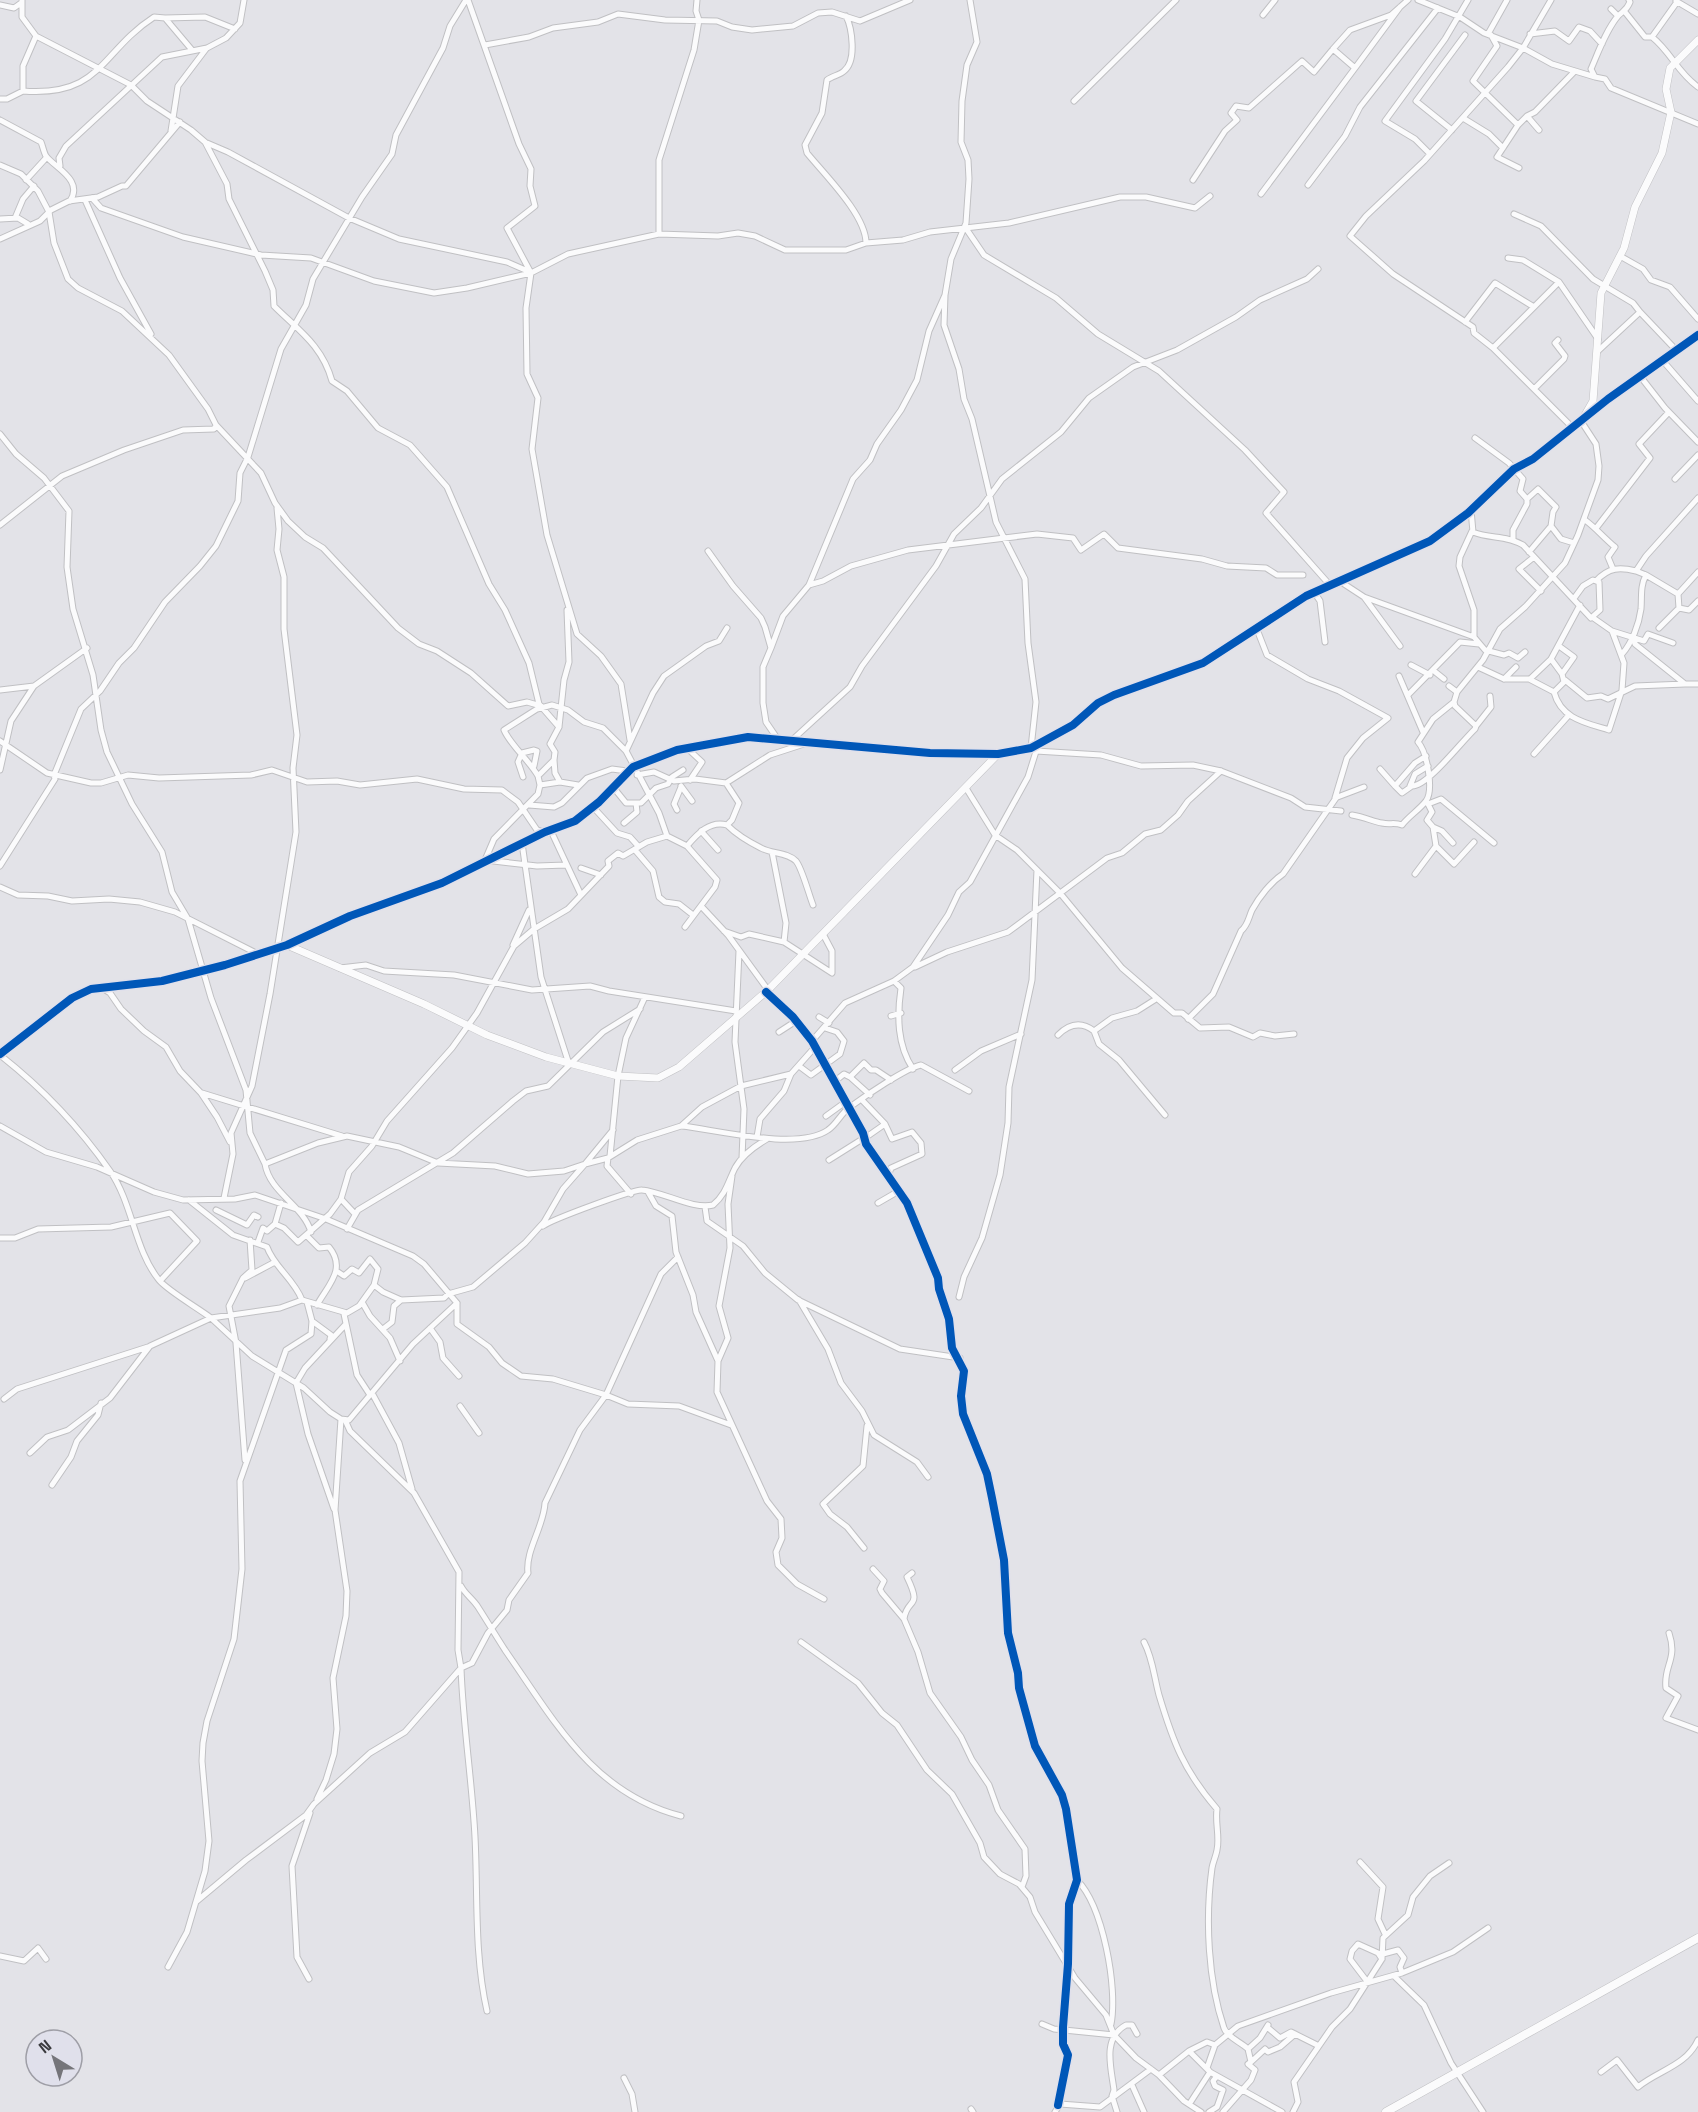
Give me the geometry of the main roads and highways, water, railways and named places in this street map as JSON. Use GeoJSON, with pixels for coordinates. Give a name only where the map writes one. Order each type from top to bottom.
{"type":"FeatureCollection","features":[{"type":"Feature","properties":{"kind":"main road"},"geometry":{"type":"LineString","coordinates":[[1386,2112],[1698,1938]]}}]}
